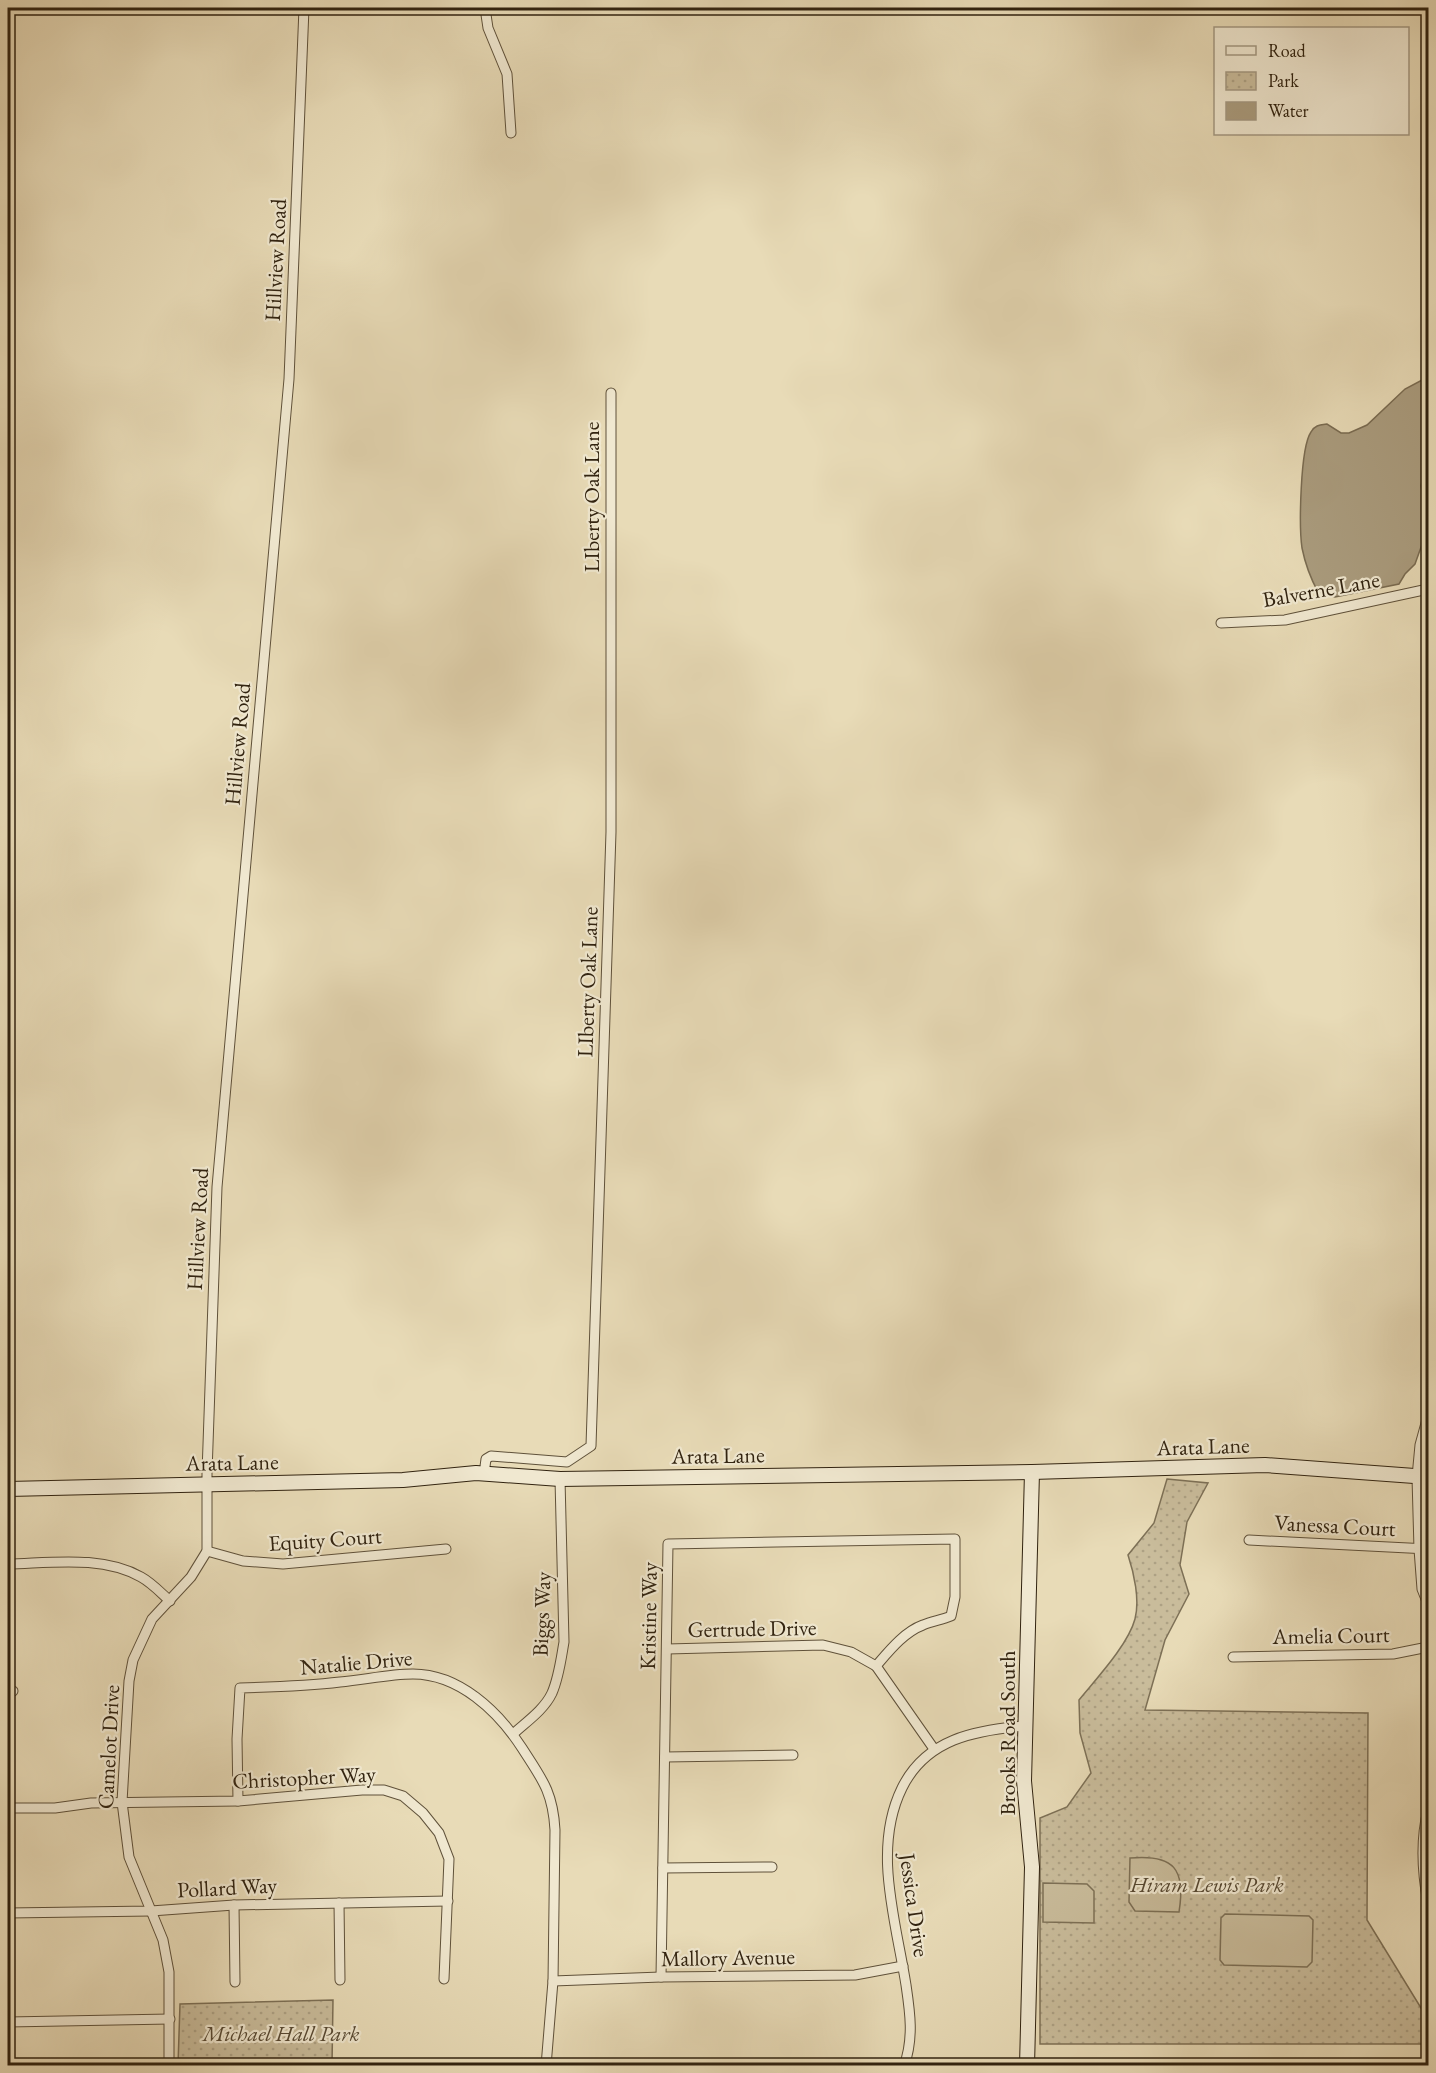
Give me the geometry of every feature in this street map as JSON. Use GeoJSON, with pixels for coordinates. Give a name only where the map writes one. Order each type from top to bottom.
{"type":"FeatureCollection","features":[{"type":"Feature","properties":{"kind":"street","name":"Hillview Road"},"geometry":{"type":"LineString","coordinates":[[206,1484],[218,1186],[289,379],[304,8]]}},
{"type":"Feature","properties":{"kind":"street"},"geometry":{"type":"LineString","coordinates":[[485,8],[488,28],[507,74],[511,133]]}},
{"type":"Feature","properties":{"kind":"street","name":"LIberty Oak Lane"},"geometry":{"type":"LineString","coordinates":[[484,1474],[486,1459],[491,1456],[567,1462],[591,1446],[611,832],[611,393]]}},
{"type":"Feature","properties":{"kind":"street","name":"Balverne Lane"},"geometry":{"type":"LineString","coordinates":[[1221,622],[1285,620],[1428,590]]}},
{"type":"Feature","properties":{"kind":"street"},"geometry":{"type":"LineString","coordinates":[[1428,1416],[1420,1445],[1423,1477],[1422,1589],[1428,1604]]}},
{"type":"Feature","properties":{"kind":"street","name":"Arata Lane"},"geometry":{"type":"LineString","coordinates":[[8,1488],[404,1480],[464,1474],[560,1479],[1032,1472],[1265,1465],[1423,1477]]}},
{"type":"Feature","properties":{"kind":"street","name":"Brooks Road South"},"geometry":{"type":"LineString","coordinates":[[1027,2066],[1032,1867],[1024,1792],[1032,1472]]}},
{"type":"Feature","properties":{"kind":"street","name":"Biggs Way"},"geometry":{"type":"LineString","coordinates":[[513,1734],[539,1711],[552,1694],[564,1642],[560,1479]]}},
{"type":"Feature","properties":{"kind":"street"},"geometry":{"type":"LineString","coordinates":[[206,1484],[207,1551]]}},
{"type":"Feature","properties":{"kind":"street","name":"Kristine Way"},"geometry":{"type":"LineString","coordinates":[[661,1977],[668,1544],[955,1539],[955,1597],[951,1616],[922,1625],[907,1635],[892,1647],[876,1666]]}},
{"type":"Feature","properties":{"kind":"street","name":"Vanessa Court"},"geometry":{"type":"LineString","coordinates":[[1249,1540],[1424,1549]]}},
{"type":"Feature","properties":{"kind":"street","name":"Equity Court"},"geometry":{"type":"LineString","coordinates":[[207,1551],[243,1561],[283,1564],[446,1549]]}},
{"type":"Feature","properties":{"kind":"street","name":"Camelot Drive"},"geometry":{"type":"LineString","coordinates":[[169,2066],[169,1972],[164,1940],[129,1857],[122,1802],[129,1682],[133,1660],[152,1619],[191,1577],[207,1551]]}},
{"type":"Feature","properties":{"kind":"street"},"geometry":{"type":"LineString","coordinates":[[8,1564],[89,1563],[121,1568],[143,1578],[170,1601]]}},
{"type":"Feature","properties":{"kind":"street","name":"Gertrude Drive"},"geometry":{"type":"LineString","coordinates":[[667,1649],[823,1645],[851,1652],[876,1666],[934,1749]]}},
{"type":"Feature","properties":{"kind":"street","name":"Amelia Court"},"geometry":{"type":"LineString","coordinates":[[1233,1657],[1393,1654],[1428,1647]]}},
{"type":"Feature","properties":{"kind":"street","name":"Natalie Drive"},"geometry":{"type":"LineString","coordinates":[[238,1801],[237,1739],[240,1688],[303,1686],[413,1674],[435,1677],[457,1685],[478,1699],[513,1734],[545,1783],[554,1808],[553,1981],[546,2066]]}},
{"type":"Feature","properties":{"kind":"street","name":"Jessica Drive"},"geometry":{"type":"LineString","coordinates":[[904,2066],[910,2051],[911,2018],[888,1878],[887,1840],[895,1802],[910,1772],[934,1749],[993,1728],[1025,1726]]}},
{"type":"Feature","properties":{"kind":"street"},"geometry":{"type":"LineString","coordinates":[[665,1757],[793,1755]]}},
{"type":"Feature","properties":{"kind":"street","name":"Christopher Way"},"geometry":{"type":"LineString","coordinates":[[8,1808],[55,1808],[122,1802],[238,1801],[362,1790],[384,1790],[403,1796],[423,1813],[439,1833],[449,1859],[444,1979]]}},
{"type":"Feature","properties":{"kind":"street"},"geometry":{"type":"LineString","coordinates":[[1428,1810],[1423,1832],[1423,1876],[1428,1902]]}},
{"type":"Feature","properties":{"kind":"street"},"geometry":{"type":"LineString","coordinates":[[663,1868],[771,1867]]}},
{"type":"Feature","properties":{"kind":"street","name":"Pollard Way"},"geometry":{"type":"LineString","coordinates":[[8,1913],[151,1911],[234,1905],[448,1901]]}},
{"type":"Feature","properties":{"kind":"street"},"geometry":{"type":"LineString","coordinates":[[339,1903],[340,1980]]}},
{"type":"Feature","properties":{"kind":"street"},"geometry":{"type":"LineString","coordinates":[[234,1905],[235,1982]]}},
{"type":"Feature","properties":{"kind":"street","name":"Mallory Avenue"},"geometry":{"type":"LineString","coordinates":[[553,1981],[661,1977],[855,1975],[903,1966]]}},
{"type":"Feature","properties":{"kind":"street"},"geometry":{"type":"LineString","coordinates":[[8,2022],[170,2019]]}},
{"type":"Feature","properties":{"kind":"green space","name":"Hiram Lewis Park"},"geometry":{"type":"Polygon","coordinates":[[[1167,1479],[1208,1483],[1187,1522],[1180,1565],[1189,1594],[1165,1640],[1145,1710],[1368,1713],[1367,1920],[1421,2008],[1428,2005],[1428,2044],[1040,2044],[1040,1818],[1067,1807],[1091,1773],[1080,1733],[1079,1700],[1126,1640],[1135,1619],[1137,1595],[1128,1555],[1154,1523],[1167,1479]]]}},
{"type":"Feature","properties":{"kind":"green space"},"geometry":{"type":"Polygon","coordinates":[[[1130,1858],[1157,1859],[1174,1867],[1180,1885],[1179,1912],[1135,1911],[1129,1902],[1130,1858]]]}},
{"type":"Feature","properties":{"kind":"green space"},"geometry":{"type":"Polygon","coordinates":[[[1043,1883],[1087,1884],[1094,1891],[1094,1923],[1043,1922],[1043,1883]]]}},
{"type":"Feature","properties":{"kind":"green space"},"geometry":{"type":"Polygon","coordinates":[[[1225,1914],[1309,1916],[1313,1920],[1312,1962],[1307,1967],[1224,1965],[1220,1960],[1221,1918],[1225,1914]]]}},
{"type":"Feature","properties":{"kind":"green space","name":"Michael Hall Park"},"geometry":{"type":"Polygon","coordinates":[[[333,2000],[332,2065],[178,2065],[180,2004],[333,2000]]]}},
{"type":"Feature","properties":{"kind":"water"},"geometry":{"type":"Polygon","coordinates":[[[1428,378],[1428,467],[1421,486],[1427,515],[1425,536],[1415,564],[1399,584],[1335,597],[1318,592],[1307,565],[1301,538],[1303,470],[1307,441],[1311,432],[1320,425],[1327,424],[1341,433],[1349,433],[1367,425],[1405,389],[1428,378]]]}}]}
